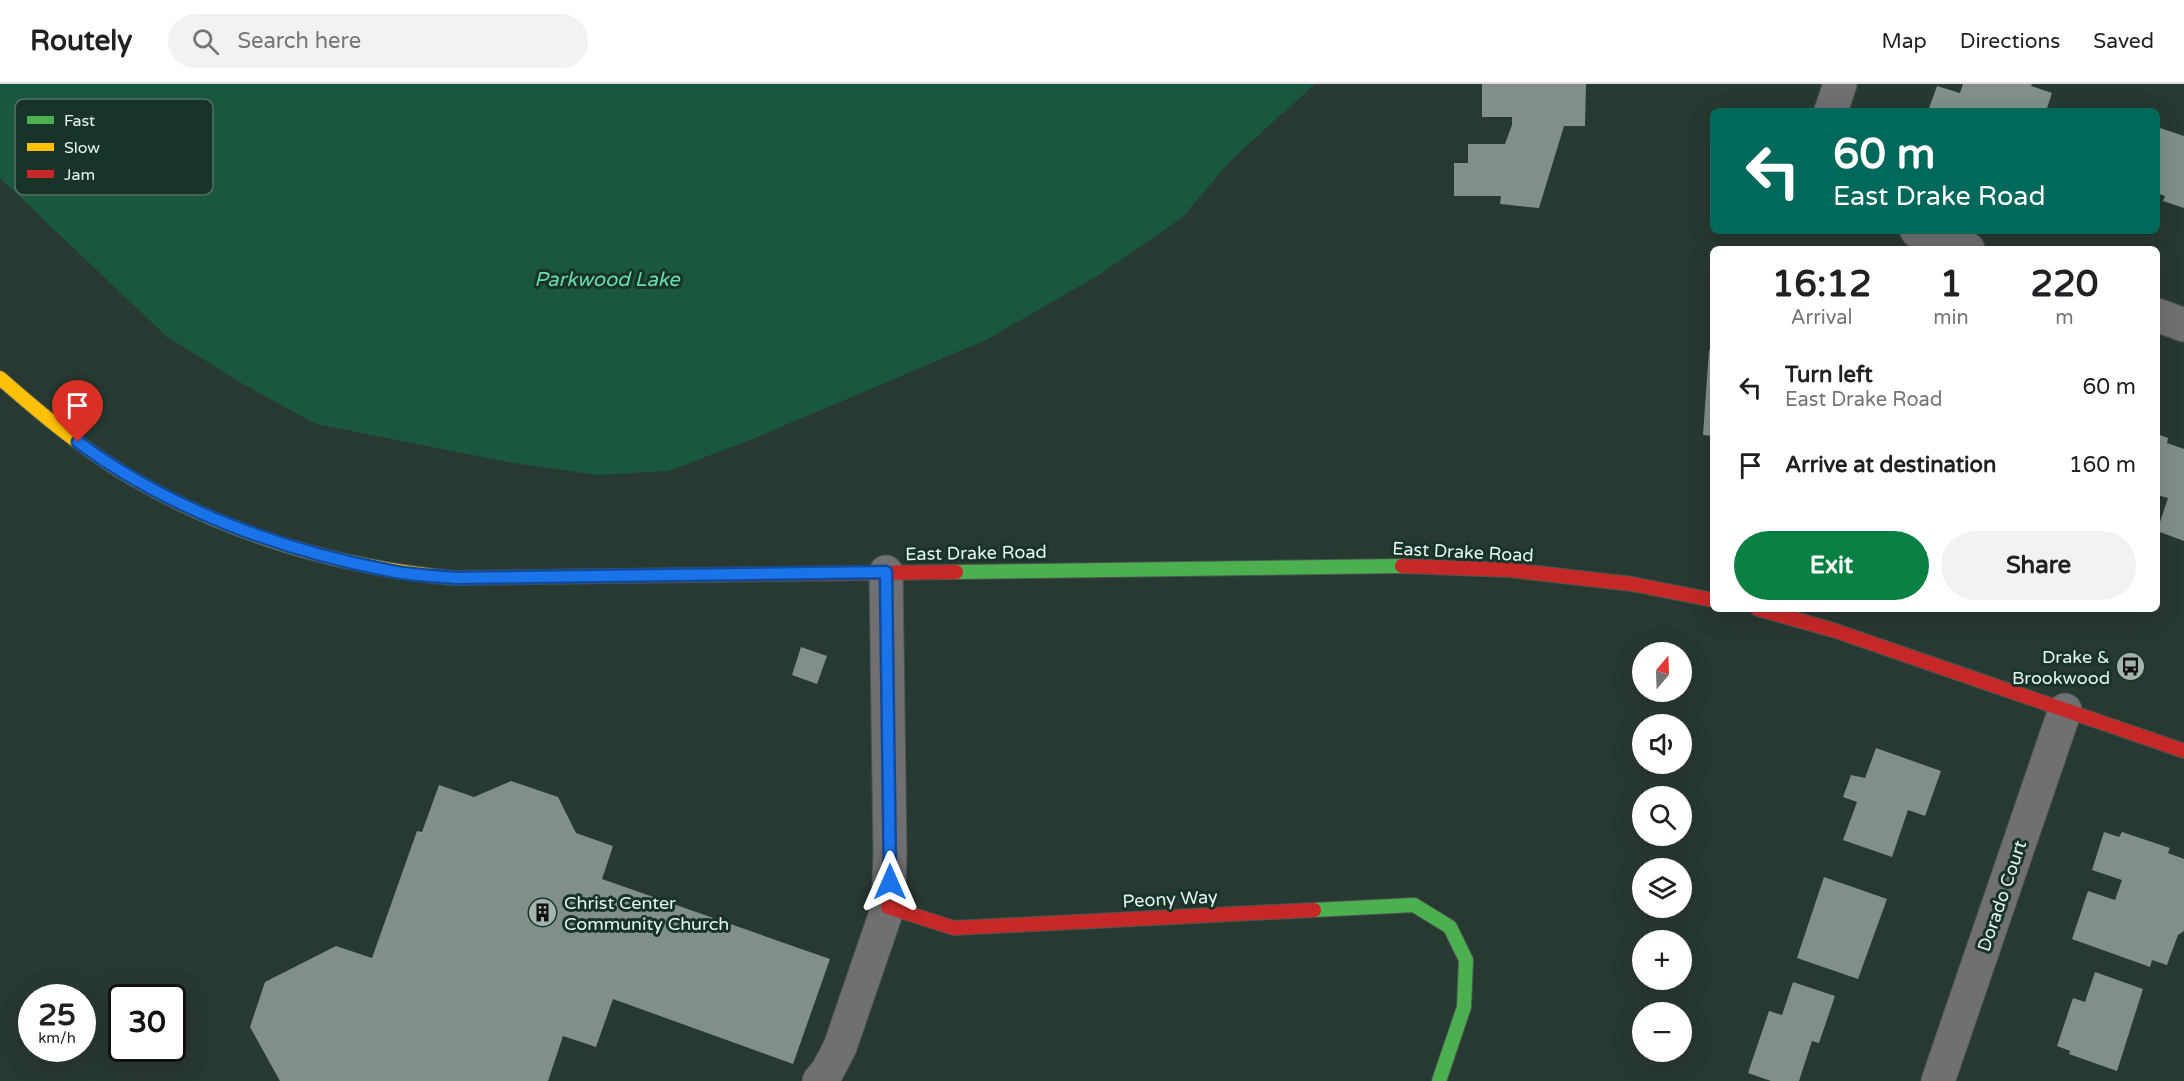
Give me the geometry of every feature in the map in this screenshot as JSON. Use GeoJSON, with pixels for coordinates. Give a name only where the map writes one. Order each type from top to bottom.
{"type":"FeatureCollection","features":[{"type":"Feature","properties":{"kind":"main road","name":"East Drake Road"},"geometry":{"type":"LineString","coordinates":[[0,378],[39,413],[97,456],[150,488],[219,521],[318,555],[393,572],[454,578],[1395,566],[1510,570],[1632,584],[1710,599]]}},
{"type":"Feature","properties":{"kind":"main road"},"geometry":{"type":"LineString","coordinates":[[1769,612],[1833,630],[2184,751]]}},
{"type":"Feature","properties":{"kind":"main road","name":"Peony Way"},"geometry":{"type":"LineString","coordinates":[[888,907],[954,928],[1414,905],[1450,927],[1466,960],[1464,1007],[1439,1081]]}},
{"type":"Feature","properties":{"kind":"street"},"geometry":{"type":"LineString","coordinates":[[1832,108],[1840,84]]}},
{"type":"Feature","properties":{"kind":"street"},"geometry":{"type":"LineString","coordinates":[[1926,234],[1960,246]]}},
{"type":"Feature","properties":{"kind":"street"},"geometry":{"type":"LineString","coordinates":[[2160,316],[2184,324]]}},
{"type":"Feature","properties":{"kind":"street"},"geometry":{"type":"LineString","coordinates":[[819,1081],[828,1070],[840,1047],[888,907],[890,855],[886,572]]}},
{"type":"Feature","properties":{"kind":"street","name":"Dorado Court"},"geometry":{"type":"LineString","coordinates":[[1938,1081],[2065,710]]}},
{"type":"Feature","properties":{"kind":"water","name":"Parkwood Lake"},"geometry":{"type":"Polygon","coordinates":[[[0,84],[1315,84],[1229,162],[1183,217],[1099,275],[986,340],[755,438],[669,471],[597,475],[513,463],[316,424],[243,384],[166,336],[18,195],[213,195],[213,99],[15,99],[15,192],[0,178],[0,84]]]}},
{"type":"Feature","properties":{"kind":"building"},"geometry":{"type":"Polygon","coordinates":[[[1482,84],[1586,84],[1585,126],[1564,126],[1539,208],[1500,204],[1501,196],[1454,196],[1454,163],[1468,163],[1468,144],[1505,144],[1512,125],[1512,117],[1482,117],[1482,84]]]}},
{"type":"Feature","properties":{"kind":"building"},"geometry":{"type":"Polygon","coordinates":[[[1963,84],[2032,84],[2031,86],[2052,93],[2047,108],[1929,108],[1937,86],[1960,93],[1963,84]]]}},
{"type":"Feature","properties":{"kind":"building"},"geometry":{"type":"Polygon","coordinates":[[[2160,128],[2184,136],[2184,208],[2163,201],[2165,196],[2160,194],[2160,128]]]}},
{"type":"Feature","properties":{"kind":"building"},"geometry":{"type":"Polygon","coordinates":[[[1709,350],[1710,436],[1703,435],[1709,350]]]}},
{"type":"Feature","properties":{"kind":"building"},"geometry":{"type":"Polygon","coordinates":[[[2160,435],[2168,438],[2167,443],[2184,449],[2184,541],[2160,532],[2160,522],[2168,498],[2160,496],[2160,435]]]}},
{"type":"Feature","properties":{"kind":"building"},"geometry":{"type":"Polygon","coordinates":[[[801,647],[827,656],[817,684],[792,675],[801,647]]]}},
{"type":"Feature","properties":{"kind":"building"},"geometry":{"type":"Polygon","coordinates":[[[1876,748],[1941,771],[1925,816],[1908,810],[1892,857],[1843,840],[1857,802],[1843,797],[1851,775],[1865,778],[1876,748]]]}},
{"type":"Feature","properties":{"kind":"building","name":"Christ Center Community Church"},"geometry":{"type":"Polygon","coordinates":[[[511,781],[558,797],[576,833],[613,846],[602,879],[830,959],[793,1064],[613,999],[596,1047],[563,1036],[548,1081],[280,1081],[250,1027],[265,982],[336,946],[372,958],[417,831],[422,832],[439,785],[474,797],[511,781]]]}},
{"type":"Feature","properties":{"kind":"building"},"geometry":{"type":"Polygon","coordinates":[[[2104,832],[2119,837],[2122,832],[2170,848],[2168,853],[2184,859],[2184,931],[2178,935],[2167,965],[2152,960],[2150,967],[2072,939],[2088,891],[2115,900],[2122,880],[2092,870],[2104,832]]]}},
{"type":"Feature","properties":{"kind":"building"},"geometry":{"type":"Polygon","coordinates":[[[1824,877],[1887,899],[1858,979],[1797,958],[1824,877]]]}},
{"type":"Feature","properties":{"kind":"building"},"geometry":{"type":"Polygon","coordinates":[[[2095,972],[2143,989],[2117,1071],[2069,1054],[2070,1051],[2057,1046],[2073,998],[2085,1002],[2095,972]]]}},
{"type":"Feature","properties":{"kind":"building"},"geometry":{"type":"Polygon","coordinates":[[[1793,982],[1835,996],[1819,1043],[1812,1041],[1799,1081],[1771,1081],[1748,1073],[1769,1011],[1782,1015],[1793,982]]]}},
{"type":"Feature","properties":{"kind":"traffic: fast"},"geometry":{"type":"LineString","coordinates":[[956,572],[1402,566]]}},
{"type":"Feature","properties":{"kind":"traffic: fast"},"geometry":{"type":"LineString","coordinates":[[1314,910],[1414,905],[1450,927],[1466,960],[1464,1007],[1439,1081]]}},
{"type":"Feature","properties":{"kind":"traffic: slow"},"geometry":{"type":"LineString","coordinates":[[0,378],[96,455],[130,477],[206,516],[287,546],[328,557],[370,566],[454,578]]}},
{"type":"Feature","properties":{"kind":"traffic: jam"},"geometry":{"type":"LineString","coordinates":[[1402,566],[1510,570],[1632,584],[1710,599]]}},
{"type":"Feature","properties":{"kind":"traffic: jam"},"geometry":{"type":"LineString","coordinates":[[454,578],[956,572]]}},
{"type":"Feature","properties":{"kind":"traffic: jam"},"geometry":{"type":"LineString","coordinates":[[1769,612],[1833,630],[2184,751]]}},
{"type":"Feature","properties":{"kind":"traffic: jam"},"geometry":{"type":"LineString","coordinates":[[888,907],[954,928],[1314,910]]}},
{"type":"Feature","properties":{"kind":"place","name":"Drake & Brookwood"},"geometry":{"type":"Point","coordinates":[2131,667]}},
{"type":"Feature","properties":{"kind":"place","name":"Christ Center Community Church"},"geometry":{"type":"Point","coordinates":[543,913]}},
{"type":"Feature","properties":{"kind":"route"},"geometry":{"type":"LineString","coordinates":[[78,442],[150,488],[219,521],[318,555],[393,572],[454,578],[886,572],[890,882]]}}]}
